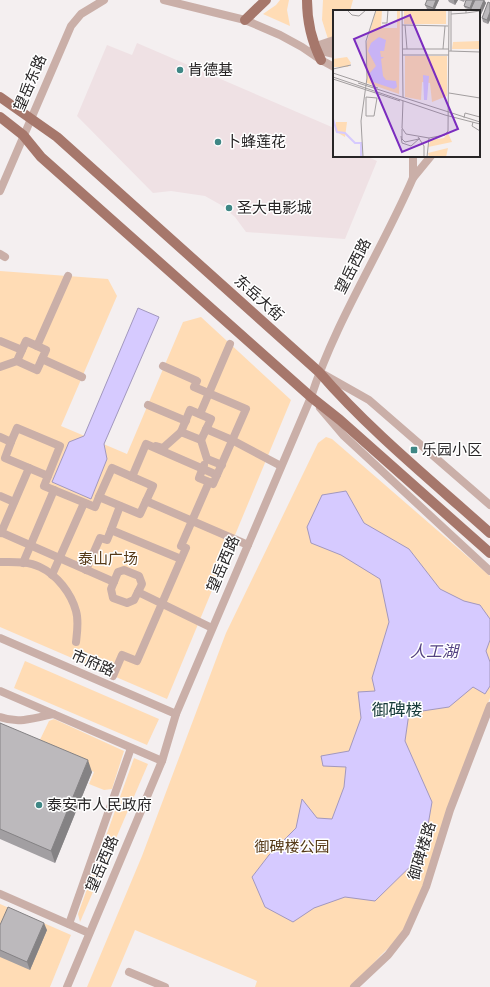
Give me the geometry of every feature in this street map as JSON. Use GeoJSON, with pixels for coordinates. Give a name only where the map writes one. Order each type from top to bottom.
{"type":"FeatureCollection","features":[{"type":"Feature","properties":{"kind":"main road"},"geometry":{"type":"LineString","coordinates":[[245,20],[266,0]]}},
{"type":"Feature","properties":{"kind":"main road"},"geometry":{"type":"LineString","coordinates":[[307,0],[307,12],[315,49],[321,60]]}},
{"type":"Feature","properties":{"kind":"main road","name":"东岳大街"},"geometry":{"type":"LineString","coordinates":[[0,97],[57,138],[302,356],[319,372],[347,404],[490,533]]}},
{"type":"Feature","properties":{"kind":"main road"},"geometry":{"type":"LineString","coordinates":[[0,117],[23,135],[41,157],[286,375],[340,420],[490,553]]}},
{"type":"Feature","properties":{"kind":"street","name":"望岳东路"},"geometry":{"type":"LineString","coordinates":[[0,191],[71,26],[81,14],[104,0]]}},
{"type":"Feature","properties":{"kind":"street"},"geometry":{"type":"LineString","coordinates":[[164,0],[245,20],[280,35],[333,66]]}},
{"type":"Feature","properties":{"kind":"street"},"geometry":{"type":"LineString","coordinates":[[315,49],[319,44],[333,40]]}},
{"type":"Feature","properties":{"kind":"street"},"geometry":{"type":"LineString","coordinates":[[315,49],[333,46]]}},
{"type":"Feature","properties":{"kind":"street"},"geometry":{"type":"LineString","coordinates":[[302,47],[333,54]]}},
{"type":"Feature","properties":{"kind":"street","name":"望岳西路"},"geometry":{"type":"LineString","coordinates":[[67,987],[162,761],[176,714],[311,397],[319,372],[352,300],[412,178],[413,157]]}},
{"type":"Feature","properties":{"kind":"street"},"geometry":{"type":"LineString","coordinates":[[412,178],[430,157]]}},
{"type":"Feature","properties":{"kind":"street"},"geometry":{"type":"LineString","coordinates":[[37,346],[68,276]]}},
{"type":"Feature","properties":{"kind":"street"},"geometry":{"type":"LineString","coordinates":[[0,341],[22,350]]}},
{"type":"Feature","properties":{"kind":"street"},"geometry":{"type":"LineString","coordinates":[[0,367],[17,361],[37,370],[46,350],[26,341],[17,361]]}},
{"type":"Feature","properties":{"kind":"street"},"geometry":{"type":"LineString","coordinates":[[200,414],[230,344]]}},
{"type":"Feature","properties":{"kind":"street"},"geometry":{"type":"LineString","coordinates":[[42,359],[82,377]]}},
{"type":"Feature","properties":{"kind":"street"},"geometry":{"type":"LineString","coordinates":[[146,444],[163,448],[181,432],[190,410],[211,419],[202,440],[207,459],[199,478],[213,484],[246,409],[194,387],[197,380],[163,366]]}},
{"type":"Feature","properties":{"kind":"street"},"geometry":{"type":"LineString","coordinates":[[319,372],[369,400],[490,505]]}},
{"type":"Feature","properties":{"kind":"street"},"geometry":{"type":"LineString","coordinates":[[311,397],[343,435],[490,571]]}},
{"type":"Feature","properties":{"kind":"street"},"geometry":{"type":"LineString","coordinates":[[148,405],[186,421]]}},
{"type":"Feature","properties":{"kind":"street"},"geometry":{"type":"LineString","coordinates":[[48,476],[4,458],[17,428],[60,446],[48,476],[44,486],[95,507],[99,497],[112,468],[153,486],[140,514],[99,497]]}},
{"type":"Feature","properties":{"kind":"street"},"geometry":{"type":"LineString","coordinates":[[206,430],[232,440],[281,466]]}},
{"type":"Feature","properties":{"kind":"street"},"geometry":{"type":"LineString","coordinates":[[181,432],[202,440]]}},
{"type":"Feature","properties":{"kind":"street"},"geometry":{"type":"LineString","coordinates":[[0,437],[11,442]]}},
{"type":"Feature","properties":{"kind":"street"},"geometry":{"type":"LineString","coordinates":[[146,444],[217,475]]}},
{"type":"Feature","properties":{"kind":"street"},"geometry":{"type":"LineString","coordinates":[[132,477],[146,444]]}},
{"type":"Feature","properties":{"kind":"street"},"geometry":{"type":"LineString","coordinates":[[207,459],[222,465]]}},
{"type":"Feature","properties":{"kind":"street"},"geometry":{"type":"LineString","coordinates":[[29,468],[0,532],[114,582]]}},
{"type":"Feature","properties":{"kind":"street"},"geometry":{"type":"LineString","coordinates":[[113,676],[122,655],[137,661],[186,548],[181,546],[209,482]]}},
{"type":"Feature","properties":{"kind":"street"},"geometry":{"type":"LineString","coordinates":[[23,563],[54,490]]}},
{"type":"Feature","properties":{"kind":"street"},"geometry":{"type":"LineString","coordinates":[[0,496],[14,502]]}},
{"type":"Feature","properties":{"kind":"street"},"geometry":{"type":"LineString","coordinates":[[146,501],[248,545]]}},
{"type":"Feature","properties":{"kind":"street"},"geometry":{"type":"LineString","coordinates":[[52,575],[84,503]]}},
{"type":"Feature","properties":{"kind":"street"},"geometry":{"type":"LineString","coordinates":[[86,570],[100,538],[107,540],[120,506]]}},
{"type":"Feature","properties":{"kind":"street"},"geometry":{"type":"LineString","coordinates":[[111,530],[181,559]]}},
{"type":"Feature","properties":{"kind":"street"},"geometry":{"type":"LineString","coordinates":[[0,562],[23,563],[39,567],[57,578],[70,596],[77,612],[78,628],[76,642]]}},
{"type":"Feature","properties":{"kind":"street"},"geometry":{"type":"LineString","coordinates":[[124,570],[139,576],[142,584],[134,600],[127,603],[113,598],[111,589],[114,582],[118,572],[124,570]]}},
{"type":"Feature","properties":{"kind":"street"},"geometry":{"type":"LineString","coordinates":[[138,592],[212,628]]}},
{"type":"Feature","properties":{"kind":"street","name":"市府路"},"geometry":{"type":"LineString","coordinates":[[0,638],[176,714]]}},
{"type":"Feature","properties":{"kind":"street"},"geometry":{"type":"LineString","coordinates":[[0,691],[162,761]]}},
{"type":"Feature","properties":{"kind":"street","name":"御碑楼路"},"geometry":{"type":"LineString","coordinates":[[354,987],[388,955],[406,932],[426,887],[450,810],[490,706]]}},
{"type":"Feature","properties":{"kind":"street"},"geometry":{"type":"LineString","coordinates":[[0,717],[5,719],[27,721],[53,714]]}},
{"type":"Feature","properties":{"kind":"street"},"geometry":{"type":"LineString","coordinates":[[69,924],[131,748]]}},
{"type":"Feature","properties":{"kind":"street"},"geometry":{"type":"LineString","coordinates":[[0,894],[89,933]]}},
{"type":"Feature","properties":{"kind":"street"},"geometry":{"type":"LineString","coordinates":[[129,972],[165,987]]}},
{"type":"Feature","properties":{"kind":"shaded area","name":"卜蜂莲花"},"geometry":{"type":"Polygon","coordinates":[[[137,43],[333,128],[333,157],[368,157],[377,161],[345,239],[246,232],[235,217],[221,205],[205,196],[171,191],[153,193],[77,116],[107,45],[132,55],[137,43]]]}},
{"type":"Feature","properties":{"kind":"green space"},"geometry":{"type":"Polygon","coordinates":[[[280,0],[289,0],[287,10],[290,26],[263,14],[276,5],[280,0]]]}},
{"type":"Feature","properties":{"kind":"green space"},"geometry":{"type":"Polygon","coordinates":[[[323,0],[353,0],[350,10],[333,10],[333,36],[328,39],[322,20],[323,0]]]}},
{"type":"Feature","properties":{"kind":"green space","name":"泰山广场"},"geometry":{"type":"Polygon","coordinates":[[[0,271],[108,279],[117,296],[61,426],[127,454],[183,322],[201,317],[291,400],[167,699],[0,627],[0,271]]]}},
{"type":"Feature","properties":{"kind":"green space","name":"御碑楼公园"},"geometry":{"type":"Polygon","coordinates":[[[326,437],[332,439],[490,576],[490,698],[470,748],[416,906],[399,938],[381,955],[352,987],[255,987],[257,981],[135,930],[111,987],[87,987],[142,856],[226,633],[318,443],[326,437]]]}},
{"type":"Feature","properties":{"kind":"green space"},"geometry":{"type":"Polygon","coordinates":[[[25,661],[159,719],[147,745],[14,688],[25,661]]]}},
{"type":"Feature","properties":{"kind":"green space"},"geometry":{"type":"Polygon","coordinates":[[[54,719],[124,751],[112,789],[104,790],[89,784],[94,772],[37,746],[49,721],[54,719]]]}},
{"type":"Feature","properties":{"kind":"green space"},"geometry":{"type":"Polygon","coordinates":[[[134,758],[148,764],[80,922],[78,914],[134,758]]]}},
{"type":"Feature","properties":{"kind":"green space"},"geometry":{"type":"Polygon","coordinates":[[[0,904],[71,935],[50,987],[0,987],[0,904]]]}},
{"type":"Feature","properties":{"kind":"water"},"geometry":{"type":"Polygon","coordinates":[[[138,308],[159,317],[104,444],[107,459],[91,499],[52,482],[69,442],[84,436],[138,308]]]}},
{"type":"Feature","properties":{"kind":"water","name":"人工湖"},"geometry":{"type":"Polygon","coordinates":[[[346,491],[364,523],[409,549],[440,589],[464,601],[480,605],[490,619],[490,640],[486,651],[490,662],[490,686],[485,694],[473,687],[449,707],[409,713],[405,741],[432,802],[423,854],[375,901],[345,897],[314,908],[293,922],[265,907],[252,877],[269,855],[296,828],[302,799],[317,818],[332,819],[344,787],[346,767],[323,766],[321,756],[349,751],[361,718],[358,692],[375,691],[372,678],[389,622],[380,579],[341,555],[311,543],[307,527],[322,495],[346,491]]]}},
{"type":"Feature","properties":{"kind":"building"},"geometry":{"type":"Polygon","coordinates":[[[427,0],[436,0],[433,8],[425,5],[427,0]]]}},
{"type":"Feature","properties":{"kind":"building"},"geometry":{"type":"Polygon","coordinates":[[[466,0],[473,0],[470,8],[464,6],[466,0]]]}},
{"type":"Feature","properties":{"kind":"building"},"geometry":{"type":"Polygon","coordinates":[[[475,0],[484,0],[480,10],[470,10],[475,0]]]}},
{"type":"Feature","properties":{"kind":"building"},"geometry":{"type":"Polygon","coordinates":[[[488,2],[490,3],[490,12],[487,20],[482,18],[488,2]]]}},
{"type":"Feature","properties":{"kind":"building","name":"泰安市人民政府"},"geometry":{"type":"Polygon","coordinates":[[[0,723],[88,760],[51,851],[0,829],[0,723]]]}},
{"type":"Feature","properties":{"kind":"building"},"geometry":{"type":"Polygon","coordinates":[[[8,907],[44,923],[27,962],[0,950],[0,925],[8,907]]]}},
{"type":"Feature","properties":{"kind":"place","name":"肯德基"},"geometry":{"type":"Point","coordinates":[180,70]}},
{"type":"Feature","properties":{"kind":"place","name":"卜蜂莲花"},"geometry":{"type":"Point","coordinates":[218,142]}},
{"type":"Feature","properties":{"kind":"place","name":"圣大电影城"},"geometry":{"type":"Point","coordinates":[229,208]}},
{"type":"Feature","properties":{"kind":"place","name":"乐园小区"},"geometry":{"type":"Point","coordinates":[414,450]}},
{"type":"Feature","properties":{"kind":"place","name":"泰安市人民政府"},"geometry":{"type":"Point","coordinates":[39,805]}},
{"type":"Feature","properties":{"kind":"district","name":"御碑楼"},"geometry":{"type":"Point","coordinates":[397,710]}}]}
